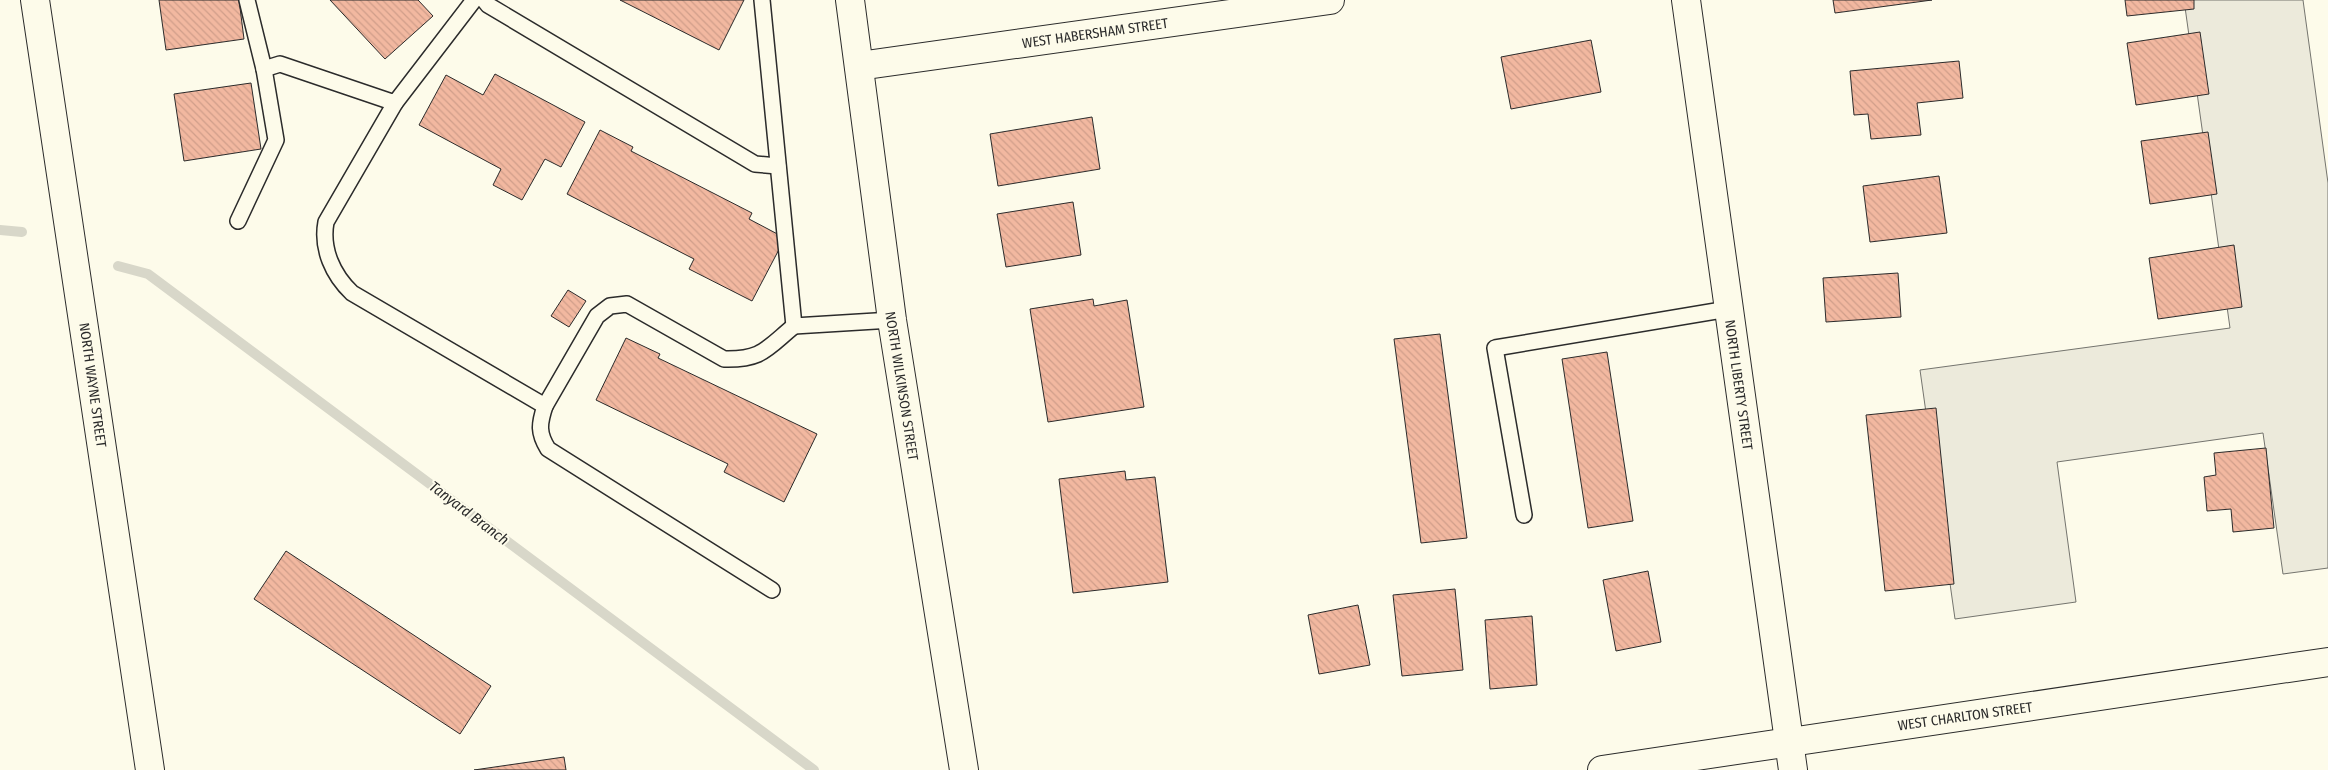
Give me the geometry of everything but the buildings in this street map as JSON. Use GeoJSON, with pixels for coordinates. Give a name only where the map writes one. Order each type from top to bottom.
{"type":"FeatureCollection","features":[{"type":"Feature","properties":{"kind":"street","name":"NORTH WAYNE STREET"},"geometry":{"type":"LineString","coordinates":[[35,0],[150,770]]}},
{"type":"Feature","properties":{"kind":"street","name":"NORTH WILKINSON STREET"},"geometry":{"type":"LineString","coordinates":[[850,0],[892,320],[964,770]]}},
{"type":"Feature","properties":{"kind":"street","name":"WEST HABERSHAM STREET"},"geometry":{"type":"LineString","coordinates":[[859,66],[1330,0]]}},
{"type":"Feature","properties":{"kind":"street","name":"NORTH LIBERTY STREET"},"geometry":{"type":"LineString","coordinates":[[1686,0],[1793,770]]}},
{"type":"Feature","properties":{"kind":"street","name":"WEST CHARLTON STREET"},"geometry":{"type":"LineString","coordinates":[[1602,770],[2328,662]]}},
{"type":"Feature","properties":{"kind":"lane"},"geometry":{"type":"LineString","coordinates":[[238,221],[276,140],[264,69],[247,0]]}},
{"type":"Feature","properties":{"kind":"lane"},"geometry":{"type":"LineString","coordinates":[[474,0],[396,103],[326,222],[323,236],[325,250],[341,283],[352,293],[545,406]]}},
{"type":"Feature","properties":{"kind":"lane"},"geometry":{"type":"LineString","coordinates":[[484,0],[497,10],[755,164],[778,166]]}},
{"type":"Feature","properties":{"kind":"lane"},"geometry":{"type":"LineString","coordinates":[[762,0],[794,326]]}},
{"type":"Feature","properties":{"kind":"lane"},"geometry":{"type":"LineString","coordinates":[[264,69],[280,64],[396,103]]}},
{"type":"Feature","properties":{"kind":"lane"},"geometry":{"type":"LineString","coordinates":[[772,590],[548,449],[540,436],[539,423],[545,406],[597,316],[610,306],[627,304],[724,359],[758,356],[794,326],[892,320]]}},
{"type":"Feature","properties":{"kind":"lane"},"geometry":{"type":"LineString","coordinates":[[1524,515],[1494,348],[1728,309]]}},
{"type":"Feature","properties":{"kind":"shaded area"},"geometry":{"type":"Polygon","coordinates":[[[2184,0],[2303,0],[2328,183],[2328,568],[2283,574],[2263,433],[2057,462],[2076,602],[1955,619],[1920,370],[2230,328],[2184,0]]]}},
{"type":"Feature","properties":{"kind":"waterway","name":"Tanyard Branch"},"geometry":{"type":"LineString","coordinates":[[0,230],[22,232]]}},
{"type":"Feature","properties":{"kind":"waterway","name":"Tanyard Branch"},"geometry":{"type":"LineString","coordinates":[[118,266],[148,274],[814,770]]}}]}
